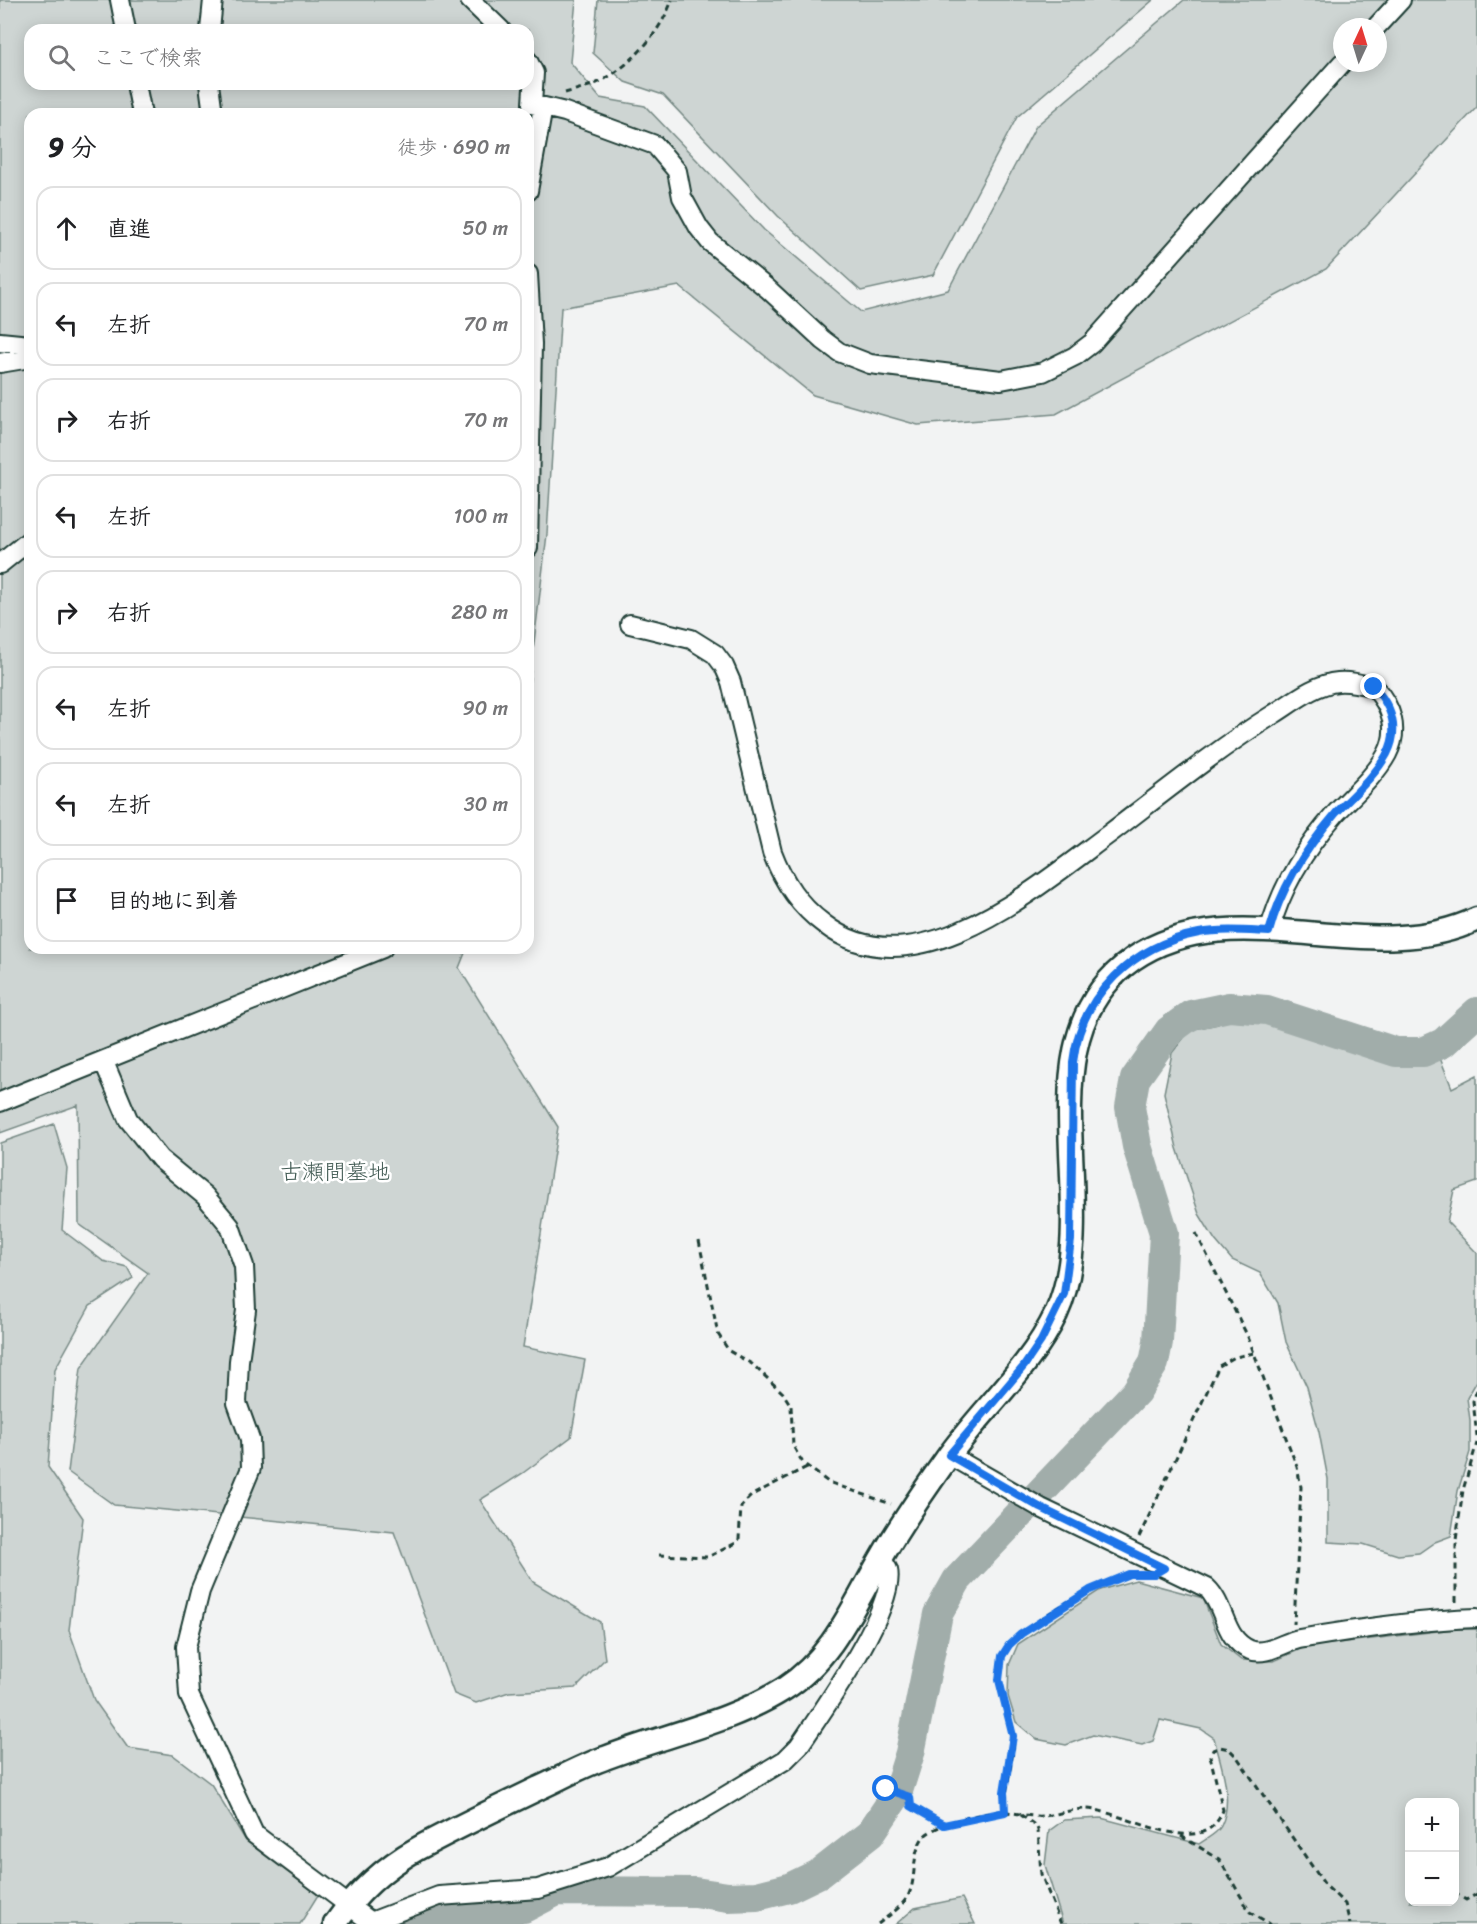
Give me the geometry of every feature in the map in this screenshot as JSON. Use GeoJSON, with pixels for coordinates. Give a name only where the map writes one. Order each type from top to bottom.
{"type":"FeatureCollection","features":[{"type":"Feature","properties":{"kind":"main road"},"geometry":{"type":"LineString","coordinates":[[335,1924],[349,1903],[399,1860],[484,1814],[606,1757],[741,1711],[790,1685],[822,1656],[839,1635],[908,1512],[949,1455],[1024,1366],[1046,1332],[1064,1294],[1071,1240],[1075,1044],[1091,1006],[1113,975],[1136,957],[1162,944],[1202,933],[1269,932],[1404,939],[1455,929],[1477,919]]}},
{"type":"Feature","properties":{"kind":"street"},"geometry":{"type":"LineString","coordinates":[[120,0],[125,24]]}},
{"type":"Feature","properties":{"kind":"street"},"geometry":{"type":"LineString","coordinates":[[211,24],[213,0]]}},
{"type":"Feature","properties":{"kind":"street"},"geometry":{"type":"LineString","coordinates":[[470,0],[495,24]]}},
{"type":"Feature","properties":{"kind":"street"},"geometry":{"type":"LineString","coordinates":[[1384,18],[1401,0]]}},
{"type":"Feature","properties":{"kind":"street"},"geometry":{"type":"LineString","coordinates":[[533,90],[532,104],[655,146],[677,171],[682,197],[699,228],[710,242],[839,352],[882,366],[1001,380],[1043,372],[1059,365],[1092,343],[1334,72]]}},
{"type":"Feature","properties":{"kind":"street"},"geometry":{"type":"LineString","coordinates":[[137,90],[141,108]]}},
{"type":"Feature","properties":{"kind":"street"},"geometry":{"type":"LineString","coordinates":[[210,90],[212,108]]}},
{"type":"Feature","properties":{"kind":"street"},"geometry":{"type":"LineString","coordinates":[[534,157],[543,106]]}},
{"type":"Feature","properties":{"kind":"street"},"geometry":{"type":"LineString","coordinates":[[0,342],[24,344]]}},
{"type":"Feature","properties":{"kind":"street"},"geometry":{"type":"LineString","coordinates":[[0,363],[24,359]]}},
{"type":"Feature","properties":{"kind":"street"},"geometry":{"type":"LineString","coordinates":[[0,564],[24,545]]}},
{"type":"Feature","properties":{"kind":"street"},"geometry":{"type":"LineString","coordinates":[[630,624],[692,639],[715,654],[731,682],[772,852],[781,875],[810,914],[849,940],[869,945],[916,945],[936,940],[984,919],[1033,890],[1245,732],[1309,692],[1337,682],[1374,687],[1390,708],[1393,723],[1388,753],[1335,815],[1289,878],[1277,903],[1269,932]]}},
{"type":"Feature","properties":{"kind":"street"},"geometry":{"type":"LineString","coordinates":[[0,1102],[367,954]]}},
{"type":"Feature","properties":{"kind":"street"},"geometry":{"type":"LineString","coordinates":[[104,1062],[128,1119],[159,1159],[205,1196],[230,1226],[244,1266],[246,1310],[237,1403],[250,1439],[251,1468],[200,1591],[186,1647],[189,1695],[254,1834],[349,1903],[371,1922],[439,1896],[538,1889],[608,1868],[785,1760],[804,1739],[869,1636],[885,1596],[888,1571],[881,1558]]}},
{"type":"Feature","properties":{"kind":"street"},"geometry":{"type":"LineString","coordinates":[[949,1455],[1041,1508],[1207,1588],[1215,1596],[1230,1633],[1238,1642],[1252,1651],[1265,1651],[1296,1640],[1477,1618]]}},
{"type":"Feature","properties":{"kind":"path"},"geometry":{"type":"LineString","coordinates":[[565,93],[598,82],[636,55],[653,34],[672,0]]}},
{"type":"Feature","properties":{"kind":"path"},"geometry":{"type":"LineString","coordinates":[[1196,1233],[1236,1310],[1297,1467],[1301,1487],[1297,1522],[1296,1640]]}},
{"type":"Feature","properties":{"kind":"path"},"geometry":{"type":"LineString","coordinates":[[699,1241],[701,1263],[718,1334],[729,1351],[752,1364],[783,1393],[791,1406],[793,1446],[807,1467],[828,1482],[908,1512]]}},
{"type":"Feature","properties":{"kind":"path"},"geometry":{"type":"LineString","coordinates":[[1131,1553],[1215,1374],[1226,1362],[1254,1353]]}},
{"type":"Feature","properties":{"kind":"path"},"geometry":{"type":"LineString","coordinates":[[1477,1390],[1473,1401],[1477,1436]]}},
{"type":"Feature","properties":{"kind":"path"},"geometry":{"type":"LineString","coordinates":[[1456,1619],[1456,1540],[1463,1490],[1477,1443]]}},
{"type":"Feature","properties":{"kind":"path"},"geometry":{"type":"LineString","coordinates":[[659,1555],[708,1557],[736,1543],[739,1539],[741,1507],[745,1502],[752,1495],[807,1467]]}},
{"type":"Feature","properties":{"kind":"path"},"geometry":{"type":"LineString","coordinates":[[1005,1812],[1004,1792],[1013,1736],[999,1680],[1002,1656],[1009,1645],[1021,1634],[1090,1590],[1129,1574],[1154,1574],[1164,1568]]}},
{"type":"Feature","properties":{"kind":"path"},"geometry":{"type":"LineString","coordinates":[[1181,1836],[1206,1829],[1221,1815],[1223,1804],[1210,1756],[1215,1748],[1229,1749],[1325,1885],[1345,1904],[1350,1924]]}},
{"type":"Feature","properties":{"kind":"path"},"geometry":{"type":"LineString","coordinates":[[886,1789],[910,1797],[911,1806],[944,1825]]}},
{"type":"Feature","properties":{"kind":"path"},"geometry":{"type":"LineString","coordinates":[[878,1924],[908,1896],[912,1886],[915,1855],[922,1838],[933,1829],[1005,1812],[1040,1816],[1091,1809],[1181,1836],[1219,1859],[1250,1912],[1270,1924]]}},
{"type":"Feature","properties":{"kind":"path"},"geometry":{"type":"LineString","coordinates":[[1021,1815],[1038,1830],[1041,1874],[1061,1924]]}},
{"type":"Feature","properties":{"kind":"path"},"geometry":{"type":"LineString","coordinates":[[1459,1896],[1466,1900],[1477,1894]]}},
{"type":"Feature","properties":{"kind":"green space","name":"古瀬間墓地"},"geometry":{"type":"Polygon","coordinates":[[[0,0],[576,0],[570,62],[600,98],[645,106],[764,230],[861,312],[948,290],[1036,126],[1184,0],[1477,0],[1477,107],[1326,269],[1056,414],[918,425],[813,395],[679,286],[561,308],[547,534],[534,643],[534,108],[24,108],[24,954],[465,954],[459,968],[558,1127],[523,1347],[585,1360],[571,1437],[523,1473],[480,1500],[533,1582],[600,1622],[605,1659],[576,1688],[509,1692],[476,1703],[454,1694],[394,1532],[114,1505],[68,1472],[81,1368],[148,1273],[79,1224],[78,1105],[0,1133],[0,0]]]}},
{"type":"Feature","properties":{"kind":"green space"},"geometry":{"type":"Polygon","coordinates":[[[598,0],[1153,0],[1017,117],[933,275],[861,291],[778,216],[663,95],[625,82],[593,53],[598,0]]]}},
{"type":"Feature","properties":{"kind":"green space"},"geometry":{"type":"Polygon","coordinates":[[[1226,1017],[1275,1020],[1388,1057],[1440,1058],[1452,1088],[1477,1075],[1477,1182],[1454,1190],[1447,1222],[1477,1253],[1477,1381],[1467,1398],[1470,1452],[1458,1491],[1451,1536],[1435,1542],[1419,1553],[1398,1555],[1363,1544],[1328,1542],[1328,1479],[1319,1432],[1307,1387],[1286,1342],[1278,1303],[1260,1273],[1232,1260],[1215,1240],[1199,1214],[1177,1148],[1164,1093],[1172,1053],[1190,1030],[1218,1024],[1226,1017]]]}},
{"type":"Feature","properties":{"kind":"green space"},"geometry":{"type":"Polygon","coordinates":[[[54,1124],[67,1168],[62,1230],[103,1261],[127,1267],[133,1278],[90,1306],[55,1369],[48,1467],[83,1518],[69,1630],[94,1700],[128,1748],[173,1755],[211,1784],[246,1841],[318,1895],[300,1924],[0,1924],[0,1143],[54,1124]]]}},
{"type":"Feature","properties":{"kind":"green space"},"geometry":{"type":"Polygon","coordinates":[[[1136,1580],[1203,1598],[1221,1644],[1241,1660],[1274,1661],[1305,1647],[1454,1629],[1477,1629],[1477,1924],[1063,1924],[1045,1865],[1049,1831],[1064,1820],[1101,1818],[1199,1844],[1219,1829],[1225,1816],[1225,1782],[1214,1738],[1201,1729],[1160,1720],[1153,1741],[1142,1745],[1093,1735],[1066,1745],[1036,1739],[1016,1722],[1008,1696],[1009,1665],[1018,1644],[1100,1590],[1136,1580]]]}},
{"type":"Feature","properties":{"kind":"green space"},"geometry":{"type":"Polygon","coordinates":[[[962,1898],[975,1924],[896,1924],[915,1908],[962,1898]]]}},
{"type":"Feature","properties":{"kind":"green space"},"geometry":{"type":"Polygon","coordinates":[[[471,1918],[483,1924],[424,1924],[471,1918]]]}},
{"type":"Feature","properties":{"kind":"waterway"},"geometry":{"type":"LineString","coordinates":[[408,1924],[462,1912],[524,1908],[557,1891],[695,1892],[728,1897],[757,1896],[789,1888],[820,1873],[870,1834],[897,1794],[910,1753],[938,1614],[957,1580],[1136,1392],[1154,1363],[1158,1342],[1164,1233],[1137,1146],[1130,1107],[1135,1079],[1169,1031],[1191,1015],[1229,1007],[1267,1010],[1396,1052],[1423,1052],[1443,1043],[1477,1012]]}},
{"type":"Feature","properties":{"kind":"route"},"geometry":{"type":"LineString","coordinates":[[886,1789],[910,1797],[911,1806],[941,1821],[944,1825],[1005,1812],[1004,1792],[1013,1736],[1001,1697],[999,1680],[1002,1656],[1009,1645],[1021,1634],[1090,1590],[1129,1574],[1154,1574],[1164,1568],[1041,1508],[949,1455],[1024,1366],[1055,1316],[1064,1294],[1070,1262],[1071,1240],[1070,1097],[1073,1062],[1075,1044],[1091,1006],[1113,975],[1136,957],[1162,944],[1202,933],[1269,932],[1277,903],[1289,878],[1335,815],[1376,770],[1388,753],[1392,740],[1393,723],[1390,708],[1374,687]]}}]}
